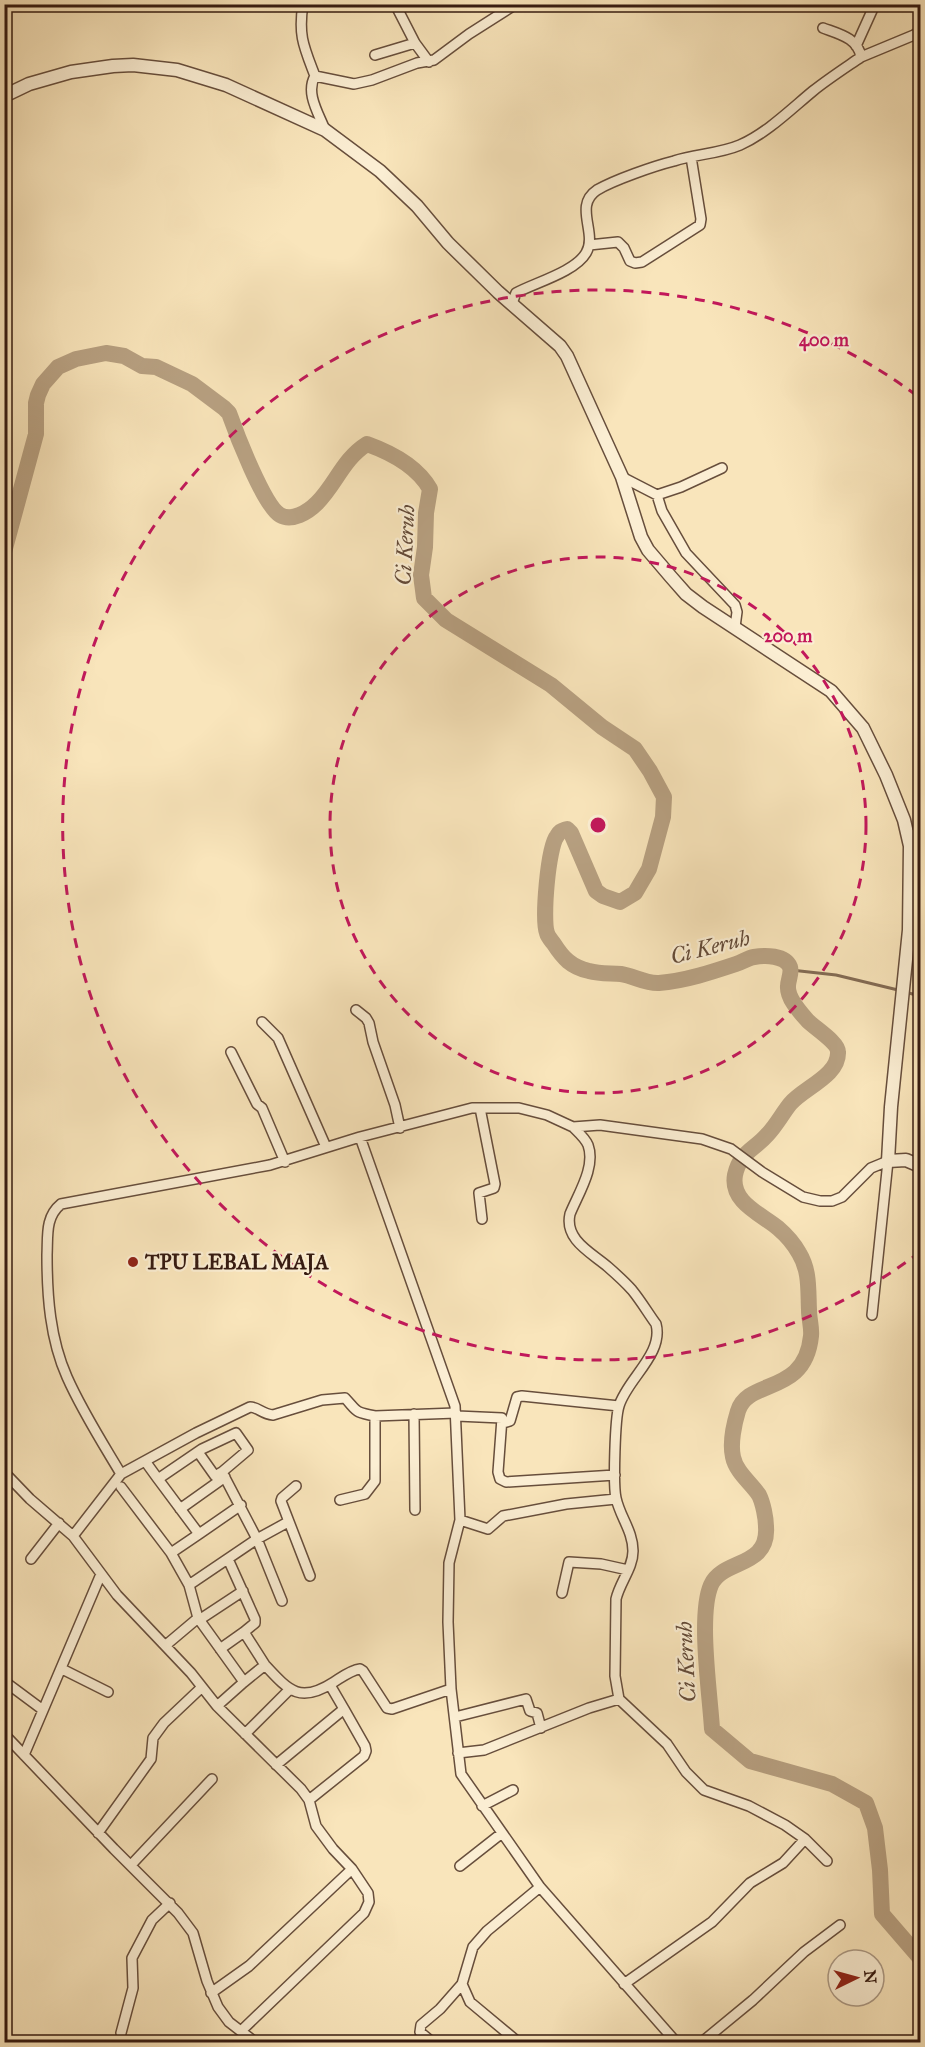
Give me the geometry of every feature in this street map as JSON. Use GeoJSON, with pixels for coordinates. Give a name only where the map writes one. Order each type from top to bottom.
{"type":"FeatureCollection","features":[{"type":"Feature","properties":{"kind":"street"},"geometry":{"type":"LineString","coordinates":[[303,4],[300,31],[315,76],[310,89],[325,130]]}},
{"type":"Feature","properties":{"kind":"street"},"geometry":{"type":"LineString","coordinates":[[395,4],[414,43],[429,62]]}},
{"type":"Feature","properties":{"kind":"street"},"geometry":{"type":"LineString","coordinates":[[315,76],[354,84],[372,80],[417,63],[429,62],[516,4]]}},
{"type":"Feature","properties":{"kind":"street"},"geometry":{"type":"LineString","coordinates":[[856,46],[876,4]]}},
{"type":"Feature","properties":{"kind":"street"},"geometry":{"type":"LineString","coordinates":[[823,28],[852,40],[861,57]]}},
{"type":"Feature","properties":{"kind":"street"},"geometry":{"type":"LineString","coordinates":[[512,303],[516,293],[561,272],[585,255],[589,245],[585,213],[586,201],[591,196],[614,183],[674,160],[739,146],[787,114],[815,90],[861,57],[914,36],[921,31]]}},
{"type":"Feature","properties":{"kind":"street"},"geometry":{"type":"LineString","coordinates":[[375,55],[414,43]]}},
{"type":"Feature","properties":{"kind":"street"},"geometry":{"type":"LineString","coordinates":[[4,96],[29,84],[71,72],[133,65],[177,70],[226,86],[325,130],[380,171],[417,207],[448,243],[560,346],[567,356],[622,477],[636,525],[648,550],[686,594],[706,610],[831,690],[863,728],[886,775],[904,820],[910,846],[911,889],[888,1161],[872,1316]]}},
{"type":"Feature","properties":{"kind":"street"},"geometry":{"type":"LineString","coordinates":[[589,245],[618,242],[624,248],[630,261],[642,262],[700,225],[702,219],[691,157]]}},
{"type":"Feature","properties":{"kind":"street"},"geometry":{"type":"LineString","coordinates":[[657,495],[722,468]]}},
{"type":"Feature","properties":{"kind":"street"},"geometry":{"type":"LineString","coordinates":[[622,477],[657,495],[662,511],[686,553],[735,605],[737,612],[735,627]]}},
{"type":"Feature","properties":{"kind":"street"},"geometry":{"type":"LineString","coordinates":[[910,846],[921,830]]}},
{"type":"Feature","properties":{"kind":"street"},"geometry":{"type":"LineString","coordinates":[[356,1010],[369,1023],[400,1128]]}},
{"type":"Feature","properties":{"kind":"street"},"geometry":{"type":"LineString","coordinates":[[262,1022],[278,1038],[326,1147]]}},
{"type":"Feature","properties":{"kind":"street"},"geometry":{"type":"LineString","coordinates":[[231,1052],[257,1104],[262,1108],[285,1162]]}},
{"type":"Feature","properties":{"kind":"street"},"geometry":{"type":"LineString","coordinates":[[121,1474],[66,1376],[57,1346],[47,1292],[48,1232],[49,1220],[54,1210],[61,1204],[285,1162],[360,1137],[472,1108],[519,1108],[547,1115],[573,1127],[588,1144],[590,1153],[587,1173],[568,1220],[570,1228],[588,1253],[608,1267],[631,1290],[658,1330],[657,1344],[619,1406],[616,1499],[629,1529],[633,1550],[628,1570],[619,1587],[616,1599],[615,1676],[619,1699],[667,1744],[686,1772],[704,1790],[749,1806],[784,1825],[805,1839],[827,1861]]}},
{"type":"Feature","properties":{"kind":"street"},"geometry":{"type":"LineString","coordinates":[[480,1108],[495,1184],[490,1191],[479,1193],[482,1219]]}},
{"type":"Feature","properties":{"kind":"street"},"geometry":{"type":"LineString","coordinates":[[573,1127],[587,1124],[702,1139],[732,1149],[762,1172],[803,1197],[820,1202],[832,1202],[842,1197],[871,1168],[888,1161],[906,1160],[921,1166]]}},
{"type":"Feature","properties":{"kind":"street"},"geometry":{"type":"LineString","coordinates":[[360,1137],[448,1383],[456,1414],[460,1520],[449,1563],[447,1622],[451,1689],[461,1774],[540,1887],[676,2043]]}},
{"type":"Feature","properties":{"kind":"street"},"geometry":{"type":"LineString","coordinates":[[502,1423],[510,1421],[515,1401],[517,1397],[522,1396],[619,1406]]}},
{"type":"Feature","properties":{"kind":"street"},"geometry":{"type":"LineString","coordinates":[[73,1536],[121,1474],[196,1433],[250,1407],[273,1415],[322,1400],[345,1398],[358,1413],[375,1416],[456,1414],[501,1416],[498,1472],[501,1479],[506,1482],[615,1475]]}},
{"type":"Feature","properties":{"kind":"street"},"geometry":{"type":"LineString","coordinates":[[414,1414],[415,1510]]}},
{"type":"Feature","properties":{"kind":"street"},"geometry":{"type":"LineString","coordinates":[[340,1500],[365,1494],[375,1481],[375,1416]]}},
{"type":"Feature","properties":{"kind":"street"},"geometry":{"type":"LineString","coordinates":[[158,1479],[198,1452],[234,1433],[238,1434],[248,1450],[220,1477],[180,1509]]}},
{"type":"Feature","properties":{"kind":"street"},"geometry":{"type":"LineString","coordinates":[[198,1452],[241,1505],[282,1601]]}},
{"type":"Feature","properties":{"kind":"street"},"geometry":{"type":"LineString","coordinates":[[145,1461],[199,1534]]}},
{"type":"Feature","properties":{"kind":"street"},"geometry":{"type":"LineString","coordinates":[[4,1472],[73,1536],[117,1595],[166,1645],[217,1706],[309,1800],[316,1826],[368,1893],[369,1902],[364,1913],[241,2031]]}},
{"type":"Feature","properties":{"kind":"street"},"geometry":{"type":"LineString","coordinates":[[296,1486],[282,1498],[281,1502],[310,1576]]}},
{"type":"Feature","properties":{"kind":"street"},"geometry":{"type":"LineString","coordinates":[[121,1487],[171,1553],[189,1585],[199,1619],[244,1682]]}},
{"type":"Feature","properties":{"kind":"street"},"geometry":{"type":"LineString","coordinates":[[460,1520],[488,1529],[503,1516],[566,1504],[616,1499]]}},
{"type":"Feature","properties":{"kind":"street"},"geometry":{"type":"LineString","coordinates":[[171,1553],[241,1505]]}},
{"type":"Feature","properties":{"kind":"street"},"geometry":{"type":"LineString","coordinates":[[189,1585],[257,1539],[288,1522]]}},
{"type":"Feature","properties":{"kind":"street"},"geometry":{"type":"LineString","coordinates":[[31,1559],[59,1523]]}},
{"type":"Feature","properties":{"kind":"street"},"geometry":{"type":"LineString","coordinates":[[220,1649],[255,1623],[228,1559]]}},
{"type":"Feature","properties":{"kind":"street"},"geometry":{"type":"LineString","coordinates":[[562,1593],[568,1562],[601,1564],[628,1570]]}},
{"type":"Feature","properties":{"kind":"street"},"geometry":{"type":"LineString","coordinates":[[24,1755],[101,1574]]}},
{"type":"Feature","properties":{"kind":"street"},"geometry":{"type":"LineString","coordinates":[[166,1645],[199,1619],[243,1591]]}},
{"type":"Feature","properties":{"kind":"street"},"geometry":{"type":"LineString","coordinates":[[244,1632],[266,1665],[290,1690],[310,1692],[330,1685],[354,1670],[360,1669],[387,1708],[392,1709],[451,1689]]}},
{"type":"Feature","properties":{"kind":"street"},"geometry":{"type":"LineString","coordinates":[[217,1706],[266,1665]]}},
{"type":"Feature","properties":{"kind":"street"},"geometry":{"type":"LineString","coordinates":[[62,1669],[108,1692]]}},
{"type":"Feature","properties":{"kind":"street"},"geometry":{"type":"LineString","coordinates":[[4,1681],[43,1710]]}},
{"type":"Feature","properties":{"kind":"street"},"geometry":{"type":"LineString","coordinates":[[309,1800],[364,1756],[366,1751],[330,1685]]}},
{"type":"Feature","properties":{"kind":"street"},"geometry":{"type":"LineString","coordinates":[[98,1833],[151,1759],[153,1738],[164,1723],[201,1688]]}},
{"type":"Feature","properties":{"kind":"street"},"geometry":{"type":"LineString","coordinates":[[245,1734],[290,1690]]}},
{"type":"Feature","properties":{"kind":"street"},"geometry":{"type":"LineString","coordinates":[[455,1717],[526,1699],[530,1711],[537,1713],[541,1728]]}},
{"type":"Feature","properties":{"kind":"street"},"geometry":{"type":"LineString","coordinates":[[458,1753],[484,1750],[589,1708],[619,1699]]}},
{"type":"Feature","properties":{"kind":"street"},"geometry":{"type":"LineString","coordinates":[[276,1765],[344,1709]]}},
{"type":"Feature","properties":{"kind":"street"},"geometry":{"type":"LineString","coordinates":[[4,1734],[98,1833],[170,1903],[193,1934],[218,2007],[229,2022],[255,2043]]}},
{"type":"Feature","properties":{"kind":"street"},"geometry":{"type":"LineString","coordinates":[[131,1865],[212,1779]]}},
{"type":"Feature","properties":{"kind":"street"},"geometry":{"type":"LineString","coordinates":[[482,1806],[513,1790]]}},
{"type":"Feature","properties":{"kind":"street"},"geometry":{"type":"LineString","coordinates":[[460,1866],[502,1833]]}},
{"type":"Feature","properties":{"kind":"street"},"geometry":{"type":"LineString","coordinates":[[624,1984],[712,1922],[750,1883],[783,1863],[805,1839]]}},
{"type":"Feature","properties":{"kind":"street"},"geometry":{"type":"LineString","coordinates":[[212,1993],[249,1966],[351,1869]]}},
{"type":"Feature","properties":{"kind":"street"},"geometry":{"type":"LineString","coordinates":[[432,2043],[420,2032],[421,2025],[440,2009],[462,1984],[473,1947],[486,1931],[540,1887]]}},
{"type":"Feature","properties":{"kind":"street"},"geometry":{"type":"LineString","coordinates":[[121,2033],[133,1988],[132,1958],[152,1920],[170,1903]]}},
{"type":"Feature","properties":{"kind":"street"},"geometry":{"type":"LineString","coordinates":[[702,2043],[753,2000],[804,1952],[840,1925]]}},
{"type":"Feature","properties":{"kind":"street"},"geometry":{"type":"LineString","coordinates":[[462,1984],[470,2002],[518,2043]]}},
{"type":"Feature","properties":{"kind":"waterway","name":"Ci Keruh"},"geometry":{"type":"LineString","coordinates":[[4,552],[36,434],[38,395],[43,384],[58,367],[76,359],[106,353],[124,356],[142,366],[156,367],[192,384],[224,408],[229,413],[266,498],[274,509],[285,517],[295,517],[305,513],[313,506],[324,496],[352,457],[367,444],[394,456],[411,467],[430,489],[421,575],[424,598],[446,620],[551,685],[602,727],[635,749],[664,797],[663,817],[649,869],[635,893],[620,902],[596,891],[571,833],[567,829],[558,834],[551,854],[545,914],[547,934],[561,954],[572,964],[583,969],[597,973],[621,974],[654,983],[698,976],[754,957],[779,958],[790,967],[788,991],[791,1000],[807,1020],[834,1044],[838,1052],[837,1060],[827,1075],[796,1098],[762,1140],[744,1156],[737,1167],[735,1184],[742,1200],[784,1233],[803,1260],[808,1281],[811,1336],[807,1355],[798,1368],[776,1384],[753,1394],[744,1401],[738,1411],[732,1440],[733,1457],[740,1472],[762,1502],[766,1527],[765,1540],[753,1557],[717,1577],[711,1585],[707,1598],[705,1635],[712,1729],[750,1761],[832,1784],[866,1803],[875,1828],[882,1914],[920,1958]]}},
{"type":"Feature","properties":{"kind":"waterway"},"geometry":{"type":"LineString","coordinates":[[791,970],[836,975],[898,990]]}},
{"type":"Feature","properties":{"kind":"waterway"},"geometry":{"type":"LineString","coordinates":[[905,992],[920,996]]}},
{"type":"Feature","properties":{"kind":"place","name":"TPU LEBAL MAJA"},"geometry":{"type":"Point","coordinates":[133,1262]}}]}
